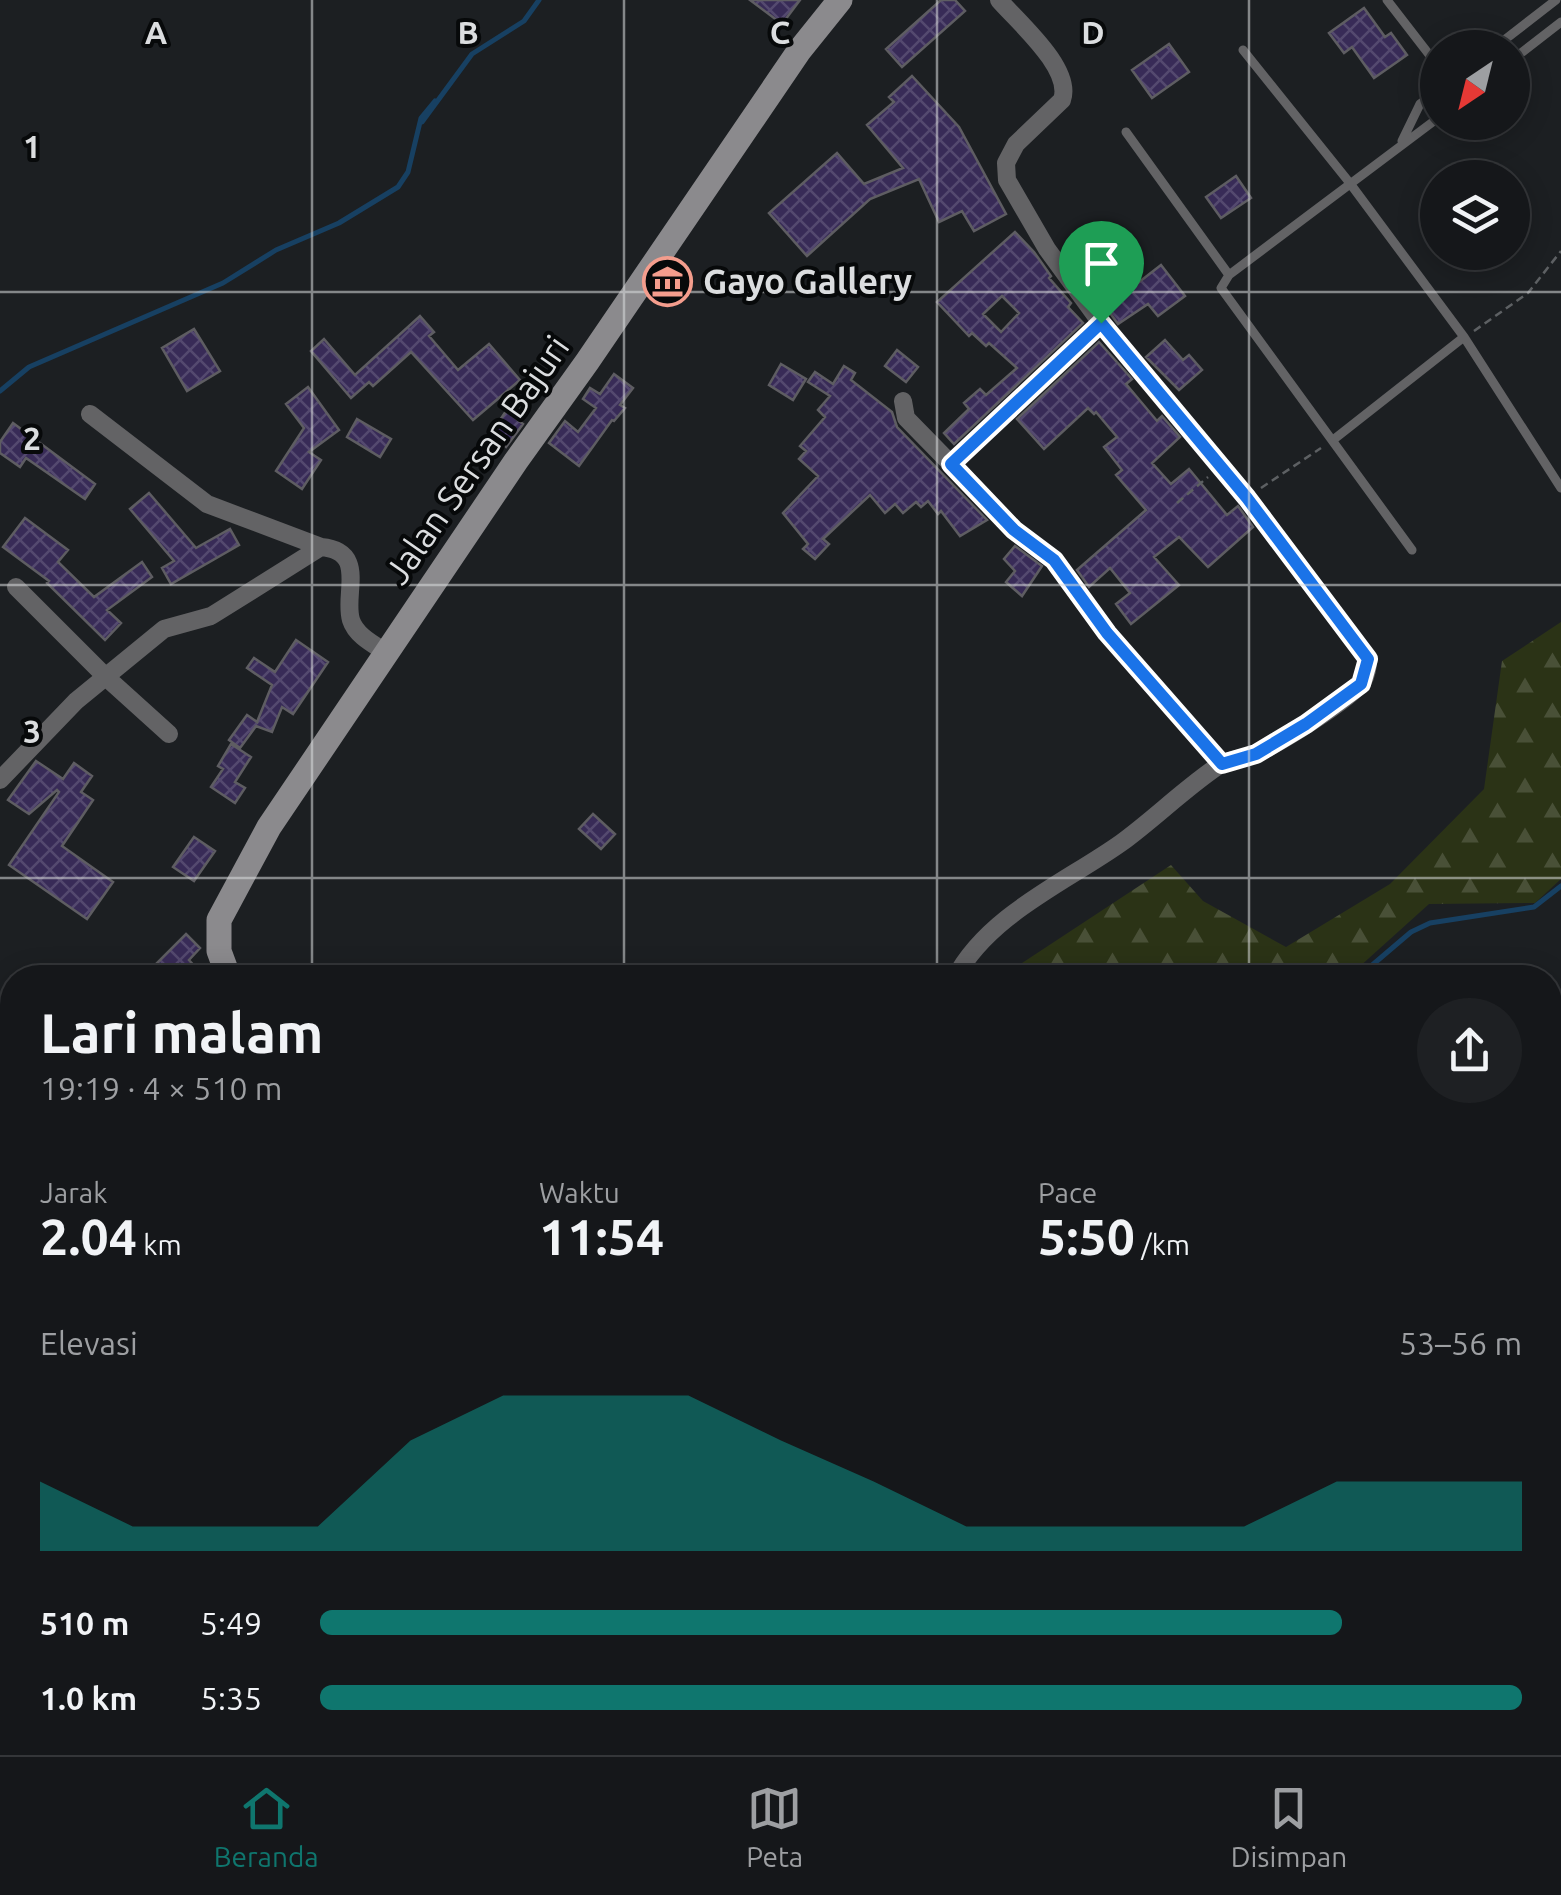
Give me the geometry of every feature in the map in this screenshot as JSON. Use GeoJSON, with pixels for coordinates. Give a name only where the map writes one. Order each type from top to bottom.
{"type":"FeatureCollection","features":[{"type":"Feature","properties":{"kind":"main road","name":"Jalan Sersan Bajuri"},"geometry":{"type":"LineString","coordinates":[[224,965],[219,951],[219,920],[268,826],[799,51],[840,0]]}},
{"type":"Feature","properties":{"kind":"street"},"geometry":{"type":"LineString","coordinates":[[962,965],[992,932],[1125,840],[1222,764],[1256,754],[1361,684],[1368,667],[1368,659],[1247,498],[1101,323],[1048,250],[1007,180],[1006,164],[1016,144],[1062,100],[1065,91],[1053,61],[1000,0]]}},
{"type":"Feature","properties":{"kind":"street"},"geometry":{"type":"LineString","coordinates":[[951,464],[1101,323]]}},
{"type":"Feature","properties":{"kind":"street"},"geometry":{"type":"LineString","coordinates":[[904,401],[906,418],[1014,530],[1054,560],[1107,633],[1222,764]]}},
{"type":"Feature","properties":{"kind":"street"},"geometry":{"type":"LineString","coordinates":[[90,414],[207,504],[321,548],[334,548],[345,559],[352,575],[351,620],[364,638],[388,653]]}},
{"type":"Feature","properties":{"kind":"street"},"geometry":{"type":"LineString","coordinates":[[0,780],[76,701],[164,629],[211,616],[321,548]]}},
{"type":"Feature","properties":{"kind":"street"},"geometry":{"type":"LineString","coordinates":[[16,588],[170,734]]}},
{"type":"Feature","properties":{"kind":"lane"},"geometry":{"type":"LineString","coordinates":[[1387,0],[1420,43]]}},
{"type":"Feature","properties":{"kind":"lane"},"geometry":{"type":"LineString","coordinates":[[1517,30],[1556,0]]}},
{"type":"Feature","properties":{"kind":"lane"},"geometry":{"type":"LineString","coordinates":[[1537,14],[1550,30]]}},
{"type":"Feature","properties":{"kind":"lane"},"geometry":{"type":"LineString","coordinates":[[1530,46],[1561,22]]}},
{"type":"Feature","properties":{"kind":"lane"},"geometry":{"type":"LineString","coordinates":[[1243,50],[1349,182],[1464,337],[1561,488]]}},
{"type":"Feature","properties":{"kind":"lane"},"geometry":{"type":"LineString","coordinates":[[1401,143],[1420,104]]}},
{"type":"Feature","properties":{"kind":"lane"},"geometry":{"type":"LineString","coordinates":[[1412,550],[1221,288],[1229,275],[1420,130]]}},
{"type":"Feature","properties":{"kind":"lane"},"geometry":{"type":"LineString","coordinates":[[1126,132],[1229,275]]}},
{"type":"Feature","properties":{"kind":"lane"},"geometry":{"type":"LineString","coordinates":[[1333,440],[1464,337]]}},
{"type":"Feature","properties":{"kind":"path"},"geometry":{"type":"LineString","coordinates":[[1464,337],[1528,293],[1561,252]]}},
{"type":"Feature","properties":{"kind":"path"},"geometry":{"type":"LineString","coordinates":[[1247,498],[1333,440]]}},
{"type":"Feature","properties":{"kind":"path"},"geometry":{"type":"LineString","coordinates":[[1177,503],[1221,467]]}},
{"type":"Feature","properties":{"kind":"green space"},"geometry":{"type":"Polygon","coordinates":[[[1561,622],[1561,879],[1535,903],[1429,904],[1361,965],[1019,965],[1171,865],[1203,901],[1286,947],[1390,884],[1484,789],[1502,661],[1561,622]]]}},
{"type":"Feature","properties":{"kind":"building"},"geometry":{"type":"Polygon","coordinates":[[[750,0],[800,0],[782,24],[750,0]]]}},
{"type":"Feature","properties":{"kind":"building"},"geometry":{"type":"Polygon","coordinates":[[[941,0],[955,0],[965,11],[902,67],[886,49],[941,0]]]}},
{"type":"Feature","properties":{"kind":"building"},"geometry":{"type":"Polygon","coordinates":[[[1364,8],[1385,37],[1391,33],[1407,55],[1374,78],[1352,47],[1344,53],[1329,33],[1364,8]]]}},
{"type":"Feature","properties":{"kind":"building"},"geometry":{"type":"Polygon","coordinates":[[[1169,44],[1189,72],[1152,98],[1132,70],[1169,44]]]}},
{"type":"Feature","properties":{"kind":"building"},"geometry":{"type":"Polygon","coordinates":[[[912,76],[959,127],[1006,214],[974,231],[962,211],[939,222],[919,179],[870,199],[807,256],[769,213],[837,153],[864,184],[903,168],[867,125],[894,102],[889,97],[912,76]]]}},
{"type":"Feature","properties":{"kind":"building"},"geometry":{"type":"Polygon","coordinates":[[[1236,176],[1251,198],[1221,218],[1206,197],[1236,176]]]}},
{"type":"Feature","properties":{"kind":"building"},"geometry":{"type":"Polygon","coordinates":[[[1015,232],[1034,252],[1049,278],[1071,303],[1068,307],[1083,323],[954,444],[944,433],[969,409],[964,403],[980,389],[986,395],[1017,368],[989,343],[986,346],[972,333],[969,336],[937,302],[1015,232]],[[1002,296],[983,314],[1001,332],[1019,313],[1002,296]]]}},
{"type":"Feature","properties":{"kind":"building"},"geometry":{"type":"Polygon","coordinates":[[[1161,265],[1185,296],[1158,316],[1148,304],[1118,324],[1099,298],[1116,287],[1121,296],[1161,265]]]}},
{"type":"Feature","properties":{"kind":"building","name":"Gayo Gallery"},"geometry":{"type":"Polygon","coordinates":[[[670,268],[688,278],[673,302],[655,290],[670,268]]]}},
{"type":"Feature","properties":{"kind":"building"},"geometry":{"type":"Polygon","coordinates":[[[420,316],[434,332],[429,336],[458,370],[489,344],[520,380],[473,420],[411,352],[373,386],[369,382],[351,398],[311,351],[324,339],[355,375],[420,316]]]}},
{"type":"Feature","properties":{"kind":"building"},"geometry":{"type":"Polygon","coordinates":[[[194,329],[220,371],[187,391],[162,348],[194,329]]]}},
{"type":"Feature","properties":{"kind":"building"},"geometry":{"type":"Polygon","coordinates":[[[1165,340],[1183,360],[1189,355],[1202,370],[1179,390],[1146,357],[1165,340]]]}},
{"type":"Feature","properties":{"kind":"building"},"geometry":{"type":"Polygon","coordinates":[[[1099,342],[1132,379],[1126,384],[1157,421],[1162,416],[1180,437],[1152,463],[1171,484],[1189,469],[1227,515],[1238,506],[1253,527],[1208,567],[1179,537],[1154,557],[1179,585],[1131,624],[1116,604],[1130,593],[1110,568],[1089,587],[1077,570],[1146,510],[1116,475],[1122,470],[1104,447],[1117,437],[1088,408],[1044,449],[1017,419],[1099,342]]]}},
{"type":"Feature","properties":{"kind":"building"},"geometry":{"type":"Polygon","coordinates":[[[897,350],[918,367],[906,382],[885,366],[897,350]]]}},
{"type":"Feature","properties":{"kind":"building"},"geometry":{"type":"Polygon","coordinates":[[[781,364],[806,379],[793,400],[769,385],[781,364]]]}},
{"type":"Feature","properties":{"kind":"building"},"geometry":{"type":"Polygon","coordinates":[[[844,366],[855,373],[851,380],[892,412],[897,427],[987,520],[960,536],[928,501],[921,507],[916,502],[903,513],[895,504],[885,513],[870,495],[823,539],[829,544],[815,559],[803,549],[808,544],[783,513],[818,476],[799,459],[806,451],[800,446],[825,417],[818,410],[830,396],[808,382],[815,372],[833,384],[844,366]]]}},
{"type":"Feature","properties":{"kind":"building"},"geometry":{"type":"Polygon","coordinates":[[[614,374],[633,388],[620,405],[625,408],[579,466],[549,443],[565,421],[578,432],[596,408],[583,399],[590,388],[600,394],[614,374]]]}},
{"type":"Feature","properties":{"kind":"building"},"geometry":{"type":"Polygon","coordinates":[[[308,387],[339,430],[309,452],[321,460],[302,489],[276,471],[304,428],[286,404],[308,387]]]}},
{"type":"Feature","properties":{"kind":"building"},"geometry":{"type":"Polygon","coordinates":[[[506,411],[523,424],[506,447],[490,435],[506,411]]]}},
{"type":"Feature","properties":{"kind":"building"},"geometry":{"type":"Polygon","coordinates":[[[357,419],[391,439],[380,457],[347,437],[357,419]]]}},
{"type":"Feature","properties":{"kind":"building"},"geometry":{"type":"Polygon","coordinates":[[[13,423],[95,484],[85,499],[26,458],[20,467],[0,453],[0,442],[13,423]]]}},
{"type":"Feature","properties":{"kind":"building"},"geometry":{"type":"Polygon","coordinates":[[[149,493],[196,548],[230,529],[239,545],[171,584],[162,568],[174,561],[130,509],[149,493]]]}},
{"type":"Feature","properties":{"kind":"building"},"geometry":{"type":"Polygon","coordinates":[[[25,518],[68,550],[58,562],[94,597],[142,562],[152,577],[107,610],[121,623],[105,640],[49,581],[3,547],[25,518]]]}},
{"type":"Feature","properties":{"kind":"building"},"geometry":{"type":"Polygon","coordinates":[[[1015,546],[1042,566],[1022,596],[1006,582],[1015,571],[1004,559],[1015,546]]]}},
{"type":"Feature","properties":{"kind":"building"},"geometry":{"type":"Polygon","coordinates":[[[296,640],[328,662],[293,714],[282,707],[272,732],[256,726],[240,748],[229,740],[247,715],[257,722],[272,685],[247,668],[254,658],[275,672],[296,640]]]}},
{"type":"Feature","properties":{"kind":"building"},"geometry":{"type":"Polygon","coordinates":[[[231,744],[251,757],[235,782],[245,788],[235,803],[211,787],[223,769],[218,766],[231,744]]]}},
{"type":"Feature","properties":{"kind":"building"},"geometry":{"type":"Polygon","coordinates":[[[36,761],[63,779],[74,763],[92,776],[81,792],[93,800],[62,846],[113,882],[87,919],[9,865],[59,792],[29,814],[8,800],[36,761]]]}},
{"type":"Feature","properties":{"kind":"building"},"geometry":{"type":"Polygon","coordinates":[[[593,814],[615,834],[601,849],[579,829],[593,814]]]}},
{"type":"Feature","properties":{"kind":"building"},"geometry":{"type":"Polygon","coordinates":[[[194,837],[215,851],[194,881],[173,867],[194,837]]]}},
{"type":"Feature","properties":{"kind":"building"},"geometry":{"type":"Polygon","coordinates":[[[186,934],[200,948],[189,960],[193,965],[155,965],[186,934]]]}},
{"type":"Feature","properties":{"kind":"waterway"},"geometry":{"type":"LineString","coordinates":[[0,391],[29,367],[223,283],[276,250],[339,223],[398,187],[408,172],[421,118],[435,101],[422,122],[472,54],[524,21],[539,0]]}},
{"type":"Feature","properties":{"kind":"waterway"},"geometry":{"type":"LineString","coordinates":[[1372,965],[1411,932],[1430,923],[1534,907],[1561,886]]}},
{"type":"Feature","properties":{"kind":"place","name":"Gayo Gallery"},"geometry":{"type":"Point","coordinates":[668,282]}},
{"type":"Feature","properties":{"kind":"route"},"geometry":{"type":"LineString","coordinates":[[1101,323],[1247,498],[1368,659],[1361,684],[1256,754],[1222,764],[1107,633],[1054,560],[1014,530],[951,464],[1101,323]]}}]}
